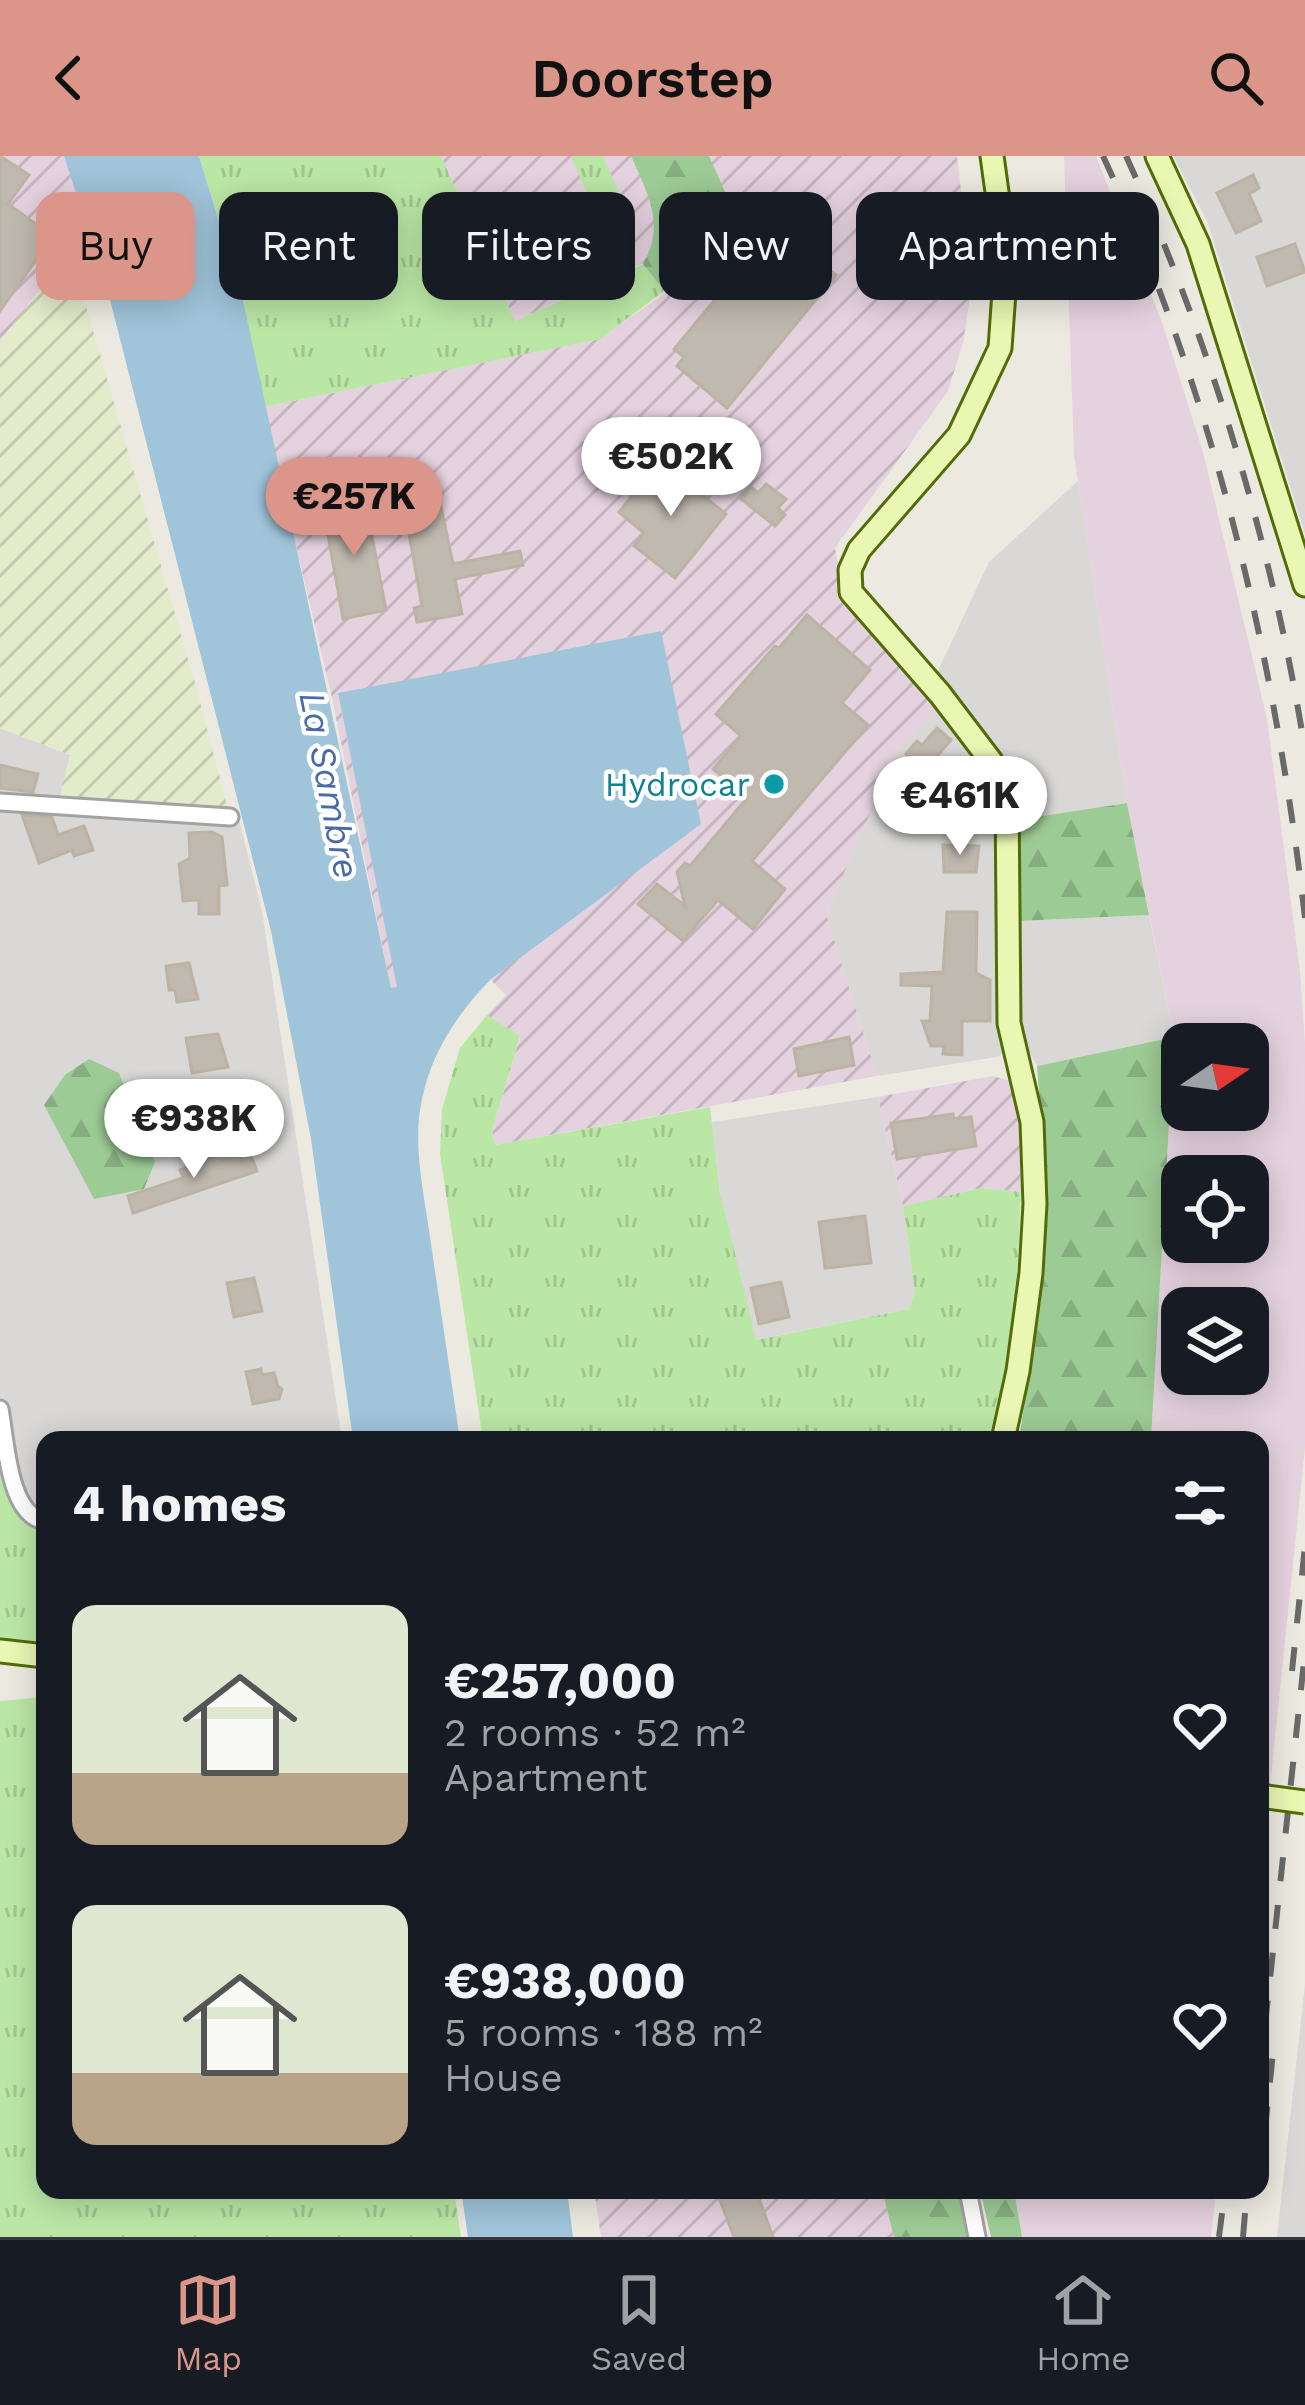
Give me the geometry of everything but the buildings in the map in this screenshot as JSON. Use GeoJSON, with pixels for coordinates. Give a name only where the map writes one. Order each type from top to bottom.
{"type":"FeatureCollection","features":[{"type":"Feature","properties":{"kind":"street"},"geometry":{"type":"LineString","coordinates":[[992,156],[1005,278],[1000,348],[959,435],[859,550],[850,570],[851,592],[991,761],[1007,798],[1010,1023],[1032,1123],[1035,1204],[1031,1273],[1005,1431]]}},
{"type":"Feature","properties":{"kind":"street"},"geometry":{"type":"LineString","coordinates":[[1157,156],[1198,244],[1305,586]]}},
{"type":"Feature","properties":{"kind":"street"},"geometry":{"type":"LineString","coordinates":[[0,802],[230,817]]}},
{"type":"Feature","properties":{"kind":"street"},"geometry":{"type":"LineString","coordinates":[[0,1408],[19,1505],[36,1520]]}},
{"type":"Feature","properties":{"kind":"street"},"geometry":{"type":"LineString","coordinates":[[0,1651],[36,1655]]}},
{"type":"Feature","properties":{"kind":"street"},"geometry":{"type":"LineString","coordinates":[[1269,1797],[1305,1802]]}},
{"type":"Feature","properties":{"kind":"street"},"geometry":{"type":"LineString","coordinates":[[970,2199],[977,2237]]}},
{"type":"Feature","properties":{"kind":"shaded area"},"geometry":{"type":"Polygon","coordinates":[[[0,156],[64,156],[77,192],[36,192],[36,295],[0,341],[0,156]]]}},
{"type":"Feature","properties":{"kind":"shaded area"},"geometry":{"type":"Polygon","coordinates":[[[441,156],[957,156],[961,192],[856,192],[856,300],[969,300],[948,391],[835,548],[846,602],[939,709],[899,748],[826,914],[877,1076],[495,1145],[492,1131],[520,1037],[487,1015],[506,995],[491,980],[519,957],[660,631],[338,694],[398,988],[391,989],[332,698],[263,407],[599,339],[659,298],[832,300],[832,192],[659,192],[659,256],[635,267],[635,192],[457,192],[441,156]]]}},
{"type":"Feature","properties":{"kind":"shaded area"},"geometry":{"type":"Polygon","coordinates":[[[1064,156],[1096,156],[1110,192],[1065,192],[1064,156]]]}},
{"type":"Feature","properties":{"kind":"shaded area"},"geometry":{"type":"Polygon","coordinates":[[[1173,156],[1305,156],[1305,534],[1208,223],[1173,156]]]}},
{"type":"Feature","properties":{"kind":"shaded area"},"geometry":{"type":"Polygon","coordinates":[[[506,300],[561,300],[515,321],[506,300]]]}},
{"type":"Feature","properties":{"kind":"shaded area"},"geometry":{"type":"Polygon","coordinates":[[[1069,300],[1153,300],[1203,452],[1267,719],[1305,1043],[1305,1448],[1269,1796],[1269,1431],[1152,1431],[1161,1263],[1269,1263],[1269,1155],[1167,1155],[1169,1131],[1269,1131],[1269,1023],[1171,1023],[1127,803],[1074,455],[1069,300]]]}},
{"type":"Feature","properties":{"kind":"shaded area"},"geometry":{"type":"Polygon","coordinates":[[[1078,481],[1127,803],[1016,820],[1014,780],[935,677],[989,562],[1078,481]]]}},
{"type":"Feature","properties":{"kind":"shaded area"},"geometry":{"type":"Polygon","coordinates":[[[939,709],[986,762],[999,793],[1004,1053],[877,1076],[826,914],[899,747],[939,709]]]}},
{"type":"Feature","properties":{"kind":"shaded area"},"geometry":{"type":"Polygon","coordinates":[[[0,728],[70,755],[60,797],[236,808],[262,911],[341,1431],[36,1431],[36,1551],[0,1407],[0,728]]]}},
{"type":"Feature","properties":{"kind":"shaded area"},"geometry":{"type":"Polygon","coordinates":[[[1149,915],[1171,1023],[1161,1023],[1161,1040],[1037,1066],[1017,1028],[1019,921],[1149,915]]]}},
{"type":"Feature","properties":{"kind":"shaded area"},"geometry":{"type":"Polygon","coordinates":[[[993,1076],[1010,1081],[1018,1096],[1021,1192],[981,1188],[903,1206],[878,1097],[993,1076]]]}},
{"type":"Feature","properties":{"kind":"shaded area"},"geometry":{"type":"Polygon","coordinates":[[[878,1097],[903,1206],[915,1291],[909,1309],[755,1340],[720,1192],[712,1122],[878,1097]]]}},
{"type":"Feature","properties":{"kind":"shaded area"},"geometry":{"type":"Polygon","coordinates":[[[1305,1984],[1305,2237],[1277,2237],[1305,1984]]]}},
{"type":"Feature","properties":{"kind":"shaded area"},"geometry":{"type":"Polygon","coordinates":[[[595,2199],[884,2199],[894,2237],[601,2237],[595,2199]]]}},
{"type":"Feature","properties":{"kind":"shaded area"},"geometry":{"type":"Polygon","coordinates":[[[1016,2199],[1215,2199],[1211,2237],[1022,2237],[1016,2199]]]}},
{"type":"Feature","properties":{"kind":"green space"},"geometry":{"type":"Polygon","coordinates":[[[199,156],[441,156],[457,192],[422,192],[422,300],[506,300],[515,321],[562,300],[635,300],[635,268],[643,264],[659,285],[659,295],[600,339],[263,407],[243,300],[398,300],[398,192],[219,192],[219,221],[199,156]]]}},
{"type":"Feature","properties":{"kind":"green space"},"geometry":{"type":"Polygon","coordinates":[[[571,156],[603,156],[619,192],[586,192],[571,156]]]}},
{"type":"Feature","properties":{"kind":"green space"},"geometry":{"type":"Polygon","coordinates":[[[631,156],[709,156],[725,192],[659,192],[659,285],[643,264],[654,223],[631,156]]]}},
{"type":"Feature","properties":{"kind":"green space"},"geometry":{"type":"Polygon","coordinates":[[[36,295],[36,300],[84,300],[230,817],[58,804],[70,755],[0,728],[0,341],[36,295]]]}},
{"type":"Feature","properties":{"kind":"green space"},"geometry":{"type":"Polygon","coordinates":[[[1127,803],[1149,915],[1019,921],[1016,820],[1127,803]]]}},
{"type":"Feature","properties":{"kind":"green space"},"geometry":{"type":"Polygon","coordinates":[[[487,1015],[520,1036],[492,1131],[495,1145],[710,1107],[720,1192],[756,1340],[909,1309],[915,1291],[903,1206],[981,1188],[1021,1192],[1015,1325],[993,1431],[482,1431],[440,1154],[442,1109],[460,1048],[487,1015]]]}},
{"type":"Feature","properties":{"kind":"green space"},"geometry":{"type":"Polygon","coordinates":[[[1161,1040],[1161,1131],[1169,1131],[1167,1155],[1161,1155],[1161,1263],[1152,1431],[1020,1431],[1043,1278],[1048,1205],[1037,1066],[1161,1040]]]}},
{"type":"Feature","properties":{"kind":"green space"},"geometry":{"type":"Polygon","coordinates":[[[89,1059],[119,1073],[155,1162],[144,1189],[94,1199],[44,1105],[65,1075],[89,1059]]]}},
{"type":"Feature","properties":{"kind":"green space"},"geometry":{"type":"Polygon","coordinates":[[[0,1409],[13,1477],[36,1524],[36,1647],[0,1647],[0,1409]]]}},
{"type":"Feature","properties":{"kind":"green space"},"geometry":{"type":"Polygon","coordinates":[[[36,1698],[36,2199],[455,2199],[461,2237],[0,2237],[0,1701],[36,1698]]]}},
{"type":"Feature","properties":{"kind":"green space"},"geometry":{"type":"Polygon","coordinates":[[[884,2199],[970,2199],[977,2237],[894,2237],[884,2199]]]}},
{"type":"Feature","properties":{"kind":"green space"},"geometry":{"type":"Polygon","coordinates":[[[982,2199],[1016,2199],[1022,2237],[991,2237],[982,2199]]]}},
{"type":"Feature","properties":{"kind":"water","name":"La Sambre"},"geometry":{"type":"Polygon","coordinates":[[[64,156],[199,156],[219,221],[219,300],[243,300],[391,988],[397,987],[338,693],[661,631],[701,824],[490,980],[447,1035],[422,1099],[420,1168],[459,1431],[352,1431],[311,1139],[271,931],[110,300],[195,300],[195,192],[76,192],[64,156]]]}},
{"type":"Feature","properties":{"kind":"water"},"geometry":{"type":"Polygon","coordinates":[[[462,2199],[568,2199],[573,2237],[468,2237],[462,2199]]]}},
{"type":"Feature","properties":{"kind":"railway"},"geometry":{"type":"LineString","coordinates":[[1103,156],[1177,339],[1234,529],[1276,722],[1305,918]]}},
{"type":"Feature","properties":{"kind":"railway"},"geometry":{"type":"LineString","coordinates":[[1126,156],[1185,299],[1235,447],[1275,598],[1305,750]]}},
{"type":"Feature","properties":{"kind":"railway"},"geometry":{"type":"LineString","coordinates":[[1292,1671],[1305,1546]]}},
{"type":"Feature","properties":{"kind":"railway"},"geometry":{"type":"LineString","coordinates":[[1269,1988],[1305,1652]]}},
{"type":"Feature","properties":{"kind":"railway"},"geometry":{"type":"LineString","coordinates":[[1269,2091],[1273,2052]]}},
{"type":"Feature","properties":{"kind":"railway"},"geometry":{"type":"LineString","coordinates":[[1219,2237],[1224,2199]]}},
{"type":"Feature","properties":{"kind":"railway"},"geometry":{"type":"LineString","coordinates":[[1243,2237],[1246,2199]]}},
{"type":"Feature","properties":{"kind":"place","name":"Hydrocar"},"geometry":{"type":"Point","coordinates":[774,784]}}]}
